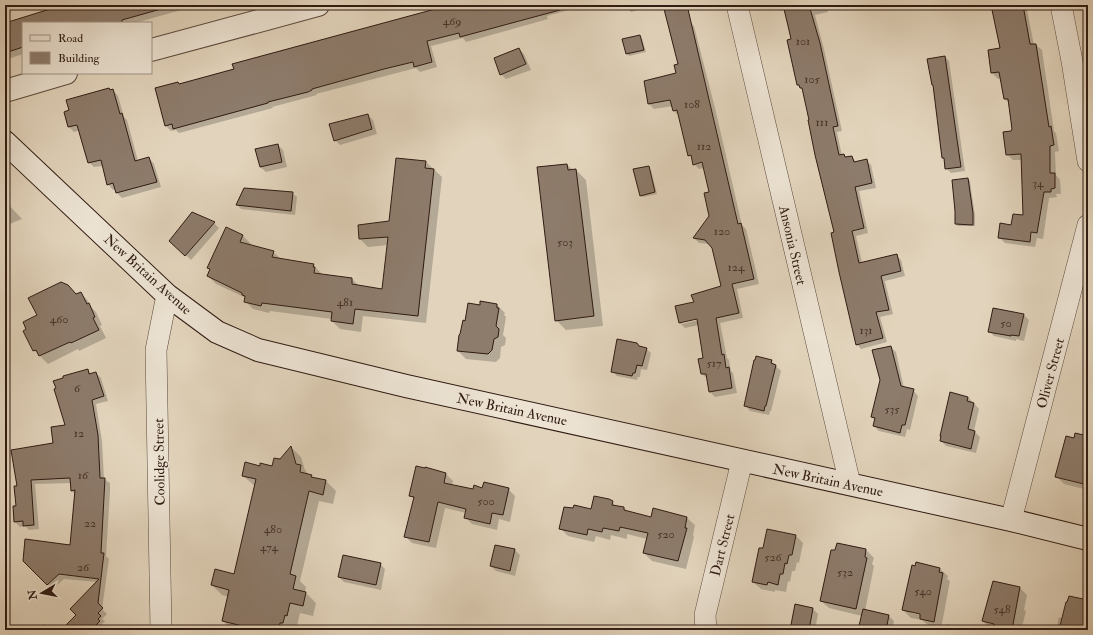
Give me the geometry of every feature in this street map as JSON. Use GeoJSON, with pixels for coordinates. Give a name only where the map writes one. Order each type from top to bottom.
{"type":"FeatureCollection","features":[{"type":"Feature","properties":{"kind":"main road"},"geometry":{"type":"LineString","coordinates":[[152,50],[318,5]]}},
{"type":"Feature","properties":{"kind":"main road"},"geometry":{"type":"LineString","coordinates":[[5,91],[63,74]]}},
{"type":"Feature","properties":{"kind":"main road","name":"New Britain Avenue"},"geometry":{"type":"LineString","coordinates":[[5,142],[167,294],[217,332],[258,350],[406,386],[529,412],[742,461],[1011,520],[1088,539]]}},
{"type":"Feature","properties":{"kind":"street","name":"Ansonia Street"},"geometry":{"type":"LineString","coordinates":[[737,5],[850,484]]}},
{"type":"Feature","properties":{"kind":"street"},"geometry":{"type":"LineString","coordinates":[[1061,5],[1080,58],[1088,161]]}},
{"type":"Feature","properties":{"kind":"street","name":"Oliver Street"},"geometry":{"type":"LineString","coordinates":[[1011,520],[1088,226]]}},
{"type":"Feature","properties":{"kind":"street","name":"Coolidge Street"},"geometry":{"type":"LineString","coordinates":[[161,630],[156,350],[167,294]]}},
{"type":"Feature","properties":{"kind":"street","name":"Dart Street"},"geometry":{"type":"LineString","coordinates":[[706,630],[705,615],[742,461]]}},
{"type":"Feature","properties":{"kind":"building"},"geometry":{"type":"Polygon","coordinates":[[[48,5],[160,5],[161,9],[122,20],[122,22],[22,22],[22,47],[5,53],[5,23],[50,9],[48,5]]]}},
{"type":"Feature","properties":{"kind":"building"},"geometry":{"type":"Polygon","coordinates":[[[450,5],[457,5],[458,9],[462,9],[477,5],[560,5],[560,10],[460,37],[459,33],[427,41],[432,62],[414,67],[413,62],[384,69],[312,89],[308,92],[173,129],[172,124],[165,126],[155,88],[178,82],[179,84],[234,69],[232,64],[450,5]]]}},
{"type":"Feature","properties":{"kind":"building"},"geometry":{"type":"Polygon","coordinates":[[[663,5],[687,5],[738,224],[741,223],[754,279],[732,284],[739,313],[716,318],[722,355],[724,354],[726,368],[729,367],[732,388],[709,392],[706,374],[701,374],[698,359],[703,358],[697,319],[679,323],[675,306],[694,302],[691,295],[721,286],[712,248],[705,240],[693,238],[709,216],[704,193],[709,192],[702,162],[693,165],[691,155],[688,156],[677,110],[673,111],[670,100],[648,104],[644,81],[676,73],[674,65],[678,64],[663,5]]]}},
{"type":"Feature","properties":{"kind":"building"},"geometry":{"type":"Polygon","coordinates":[[[783,5],[809,5],[820,43],[838,126],[833,127],[839,155],[844,154],[845,157],[852,156],[854,162],[867,159],[872,183],[855,187],[864,228],[852,231],[859,263],[897,254],[901,271],[881,276],[889,310],[876,312],[883,338],[856,345],[831,233],[834,232],[815,155],[802,88],[797,85],[787,40],[791,39],[783,5]]]}},
{"type":"Feature","properties":{"kind":"building"},"geometry":{"type":"Polygon","coordinates":[[[991,5],[1023,5],[1030,44],[1036,44],[1049,127],[1051,126],[1054,145],[1050,146],[1050,173],[1055,173],[1055,188],[1051,189],[1051,192],[1044,192],[1037,233],[1031,232],[1030,242],[998,238],[1000,223],[1011,225],[1013,214],[1023,215],[1021,154],[1006,155],[1003,132],[1011,131],[1012,129],[1008,99],[1004,99],[999,72],[991,73],[988,50],[1000,48],[991,5]]]}},
{"type":"Feature","properties":{"kind":"building"},"geometry":{"type":"Polygon","coordinates":[[[640,35],[644,50],[626,54],[622,39],[640,35]]]}},
{"type":"Feature","properties":{"kind":"building"},"geometry":{"type":"Polygon","coordinates":[[[519,48],[526,64],[500,75],[494,58],[519,48]]]}},
{"type":"Feature","properties":{"kind":"building"},"geometry":{"type":"Polygon","coordinates":[[[945,56],[961,167],[945,169],[944,158],[942,158],[933,85],[927,59],[945,56]]]}},
{"type":"Feature","properties":{"kind":"building"},"geometry":{"type":"Polygon","coordinates":[[[109,88],[110,90],[113,89],[120,114],[122,113],[135,161],[149,157],[157,182],[116,193],[113,183],[107,185],[101,160],[88,163],[77,125],[68,127],[64,112],[69,110],[66,100],[109,88]]]}},
{"type":"Feature","properties":{"kind":"building"},"geometry":{"type":"Polygon","coordinates":[[[368,114],[372,129],[334,141],[329,124],[368,114]]]}},
{"type":"Feature","properties":{"kind":"building"},"geometry":{"type":"Polygon","coordinates":[[[278,144],[282,162],[260,167],[255,149],[278,144]]]}},
{"type":"Feature","properties":{"kind":"building"},"geometry":{"type":"Polygon","coordinates":[[[396,158],[426,161],[425,168],[434,169],[418,316],[355,309],[353,324],[331,321],[332,312],[262,303],[261,306],[244,302],[245,296],[242,295],[242,293],[207,276],[210,269],[207,268],[226,227],[243,235],[240,242],[274,251],[272,257],[314,264],[314,273],[352,278],[352,284],[382,289],[388,237],[359,239],[358,225],[389,221],[396,158]]]}},
{"type":"Feature","properties":{"kind":"building"},"geometry":{"type":"Polygon","coordinates":[[[567,164],[568,170],[576,169],[594,316],[555,321],[537,167],[567,164]]]}},
{"type":"Feature","properties":{"kind":"building"},"geometry":{"type":"Polygon","coordinates":[[[649,166],[655,192],[640,196],[633,169],[649,166]]]}},
{"type":"Feature","properties":{"kind":"building"},"geometry":{"type":"Polygon","coordinates":[[[968,178],[973,213],[973,225],[955,224],[952,180],[968,178]]]}},
{"type":"Feature","properties":{"kind":"building"},"geometry":{"type":"Polygon","coordinates":[[[244,188],[293,192],[291,211],[236,205],[244,188]]]}},
{"type":"Feature","properties":{"kind":"building"},"geometry":{"type":"Polygon","coordinates":[[[192,212],[215,222],[185,256],[169,241],[192,212]]]}},
{"type":"Feature","properties":{"kind":"building"},"geometry":{"type":"Polygon","coordinates":[[[61,282],[68,285],[76,294],[81,292],[87,304],[89,303],[95,317],[93,318],[99,330],[39,356],[36,350],[33,351],[23,331],[26,329],[23,322],[37,315],[28,298],[61,282]]]}},
{"type":"Feature","properties":{"kind":"building"},"geometry":{"type":"Polygon","coordinates":[[[480,301],[497,304],[497,308],[499,308],[496,326],[499,329],[498,337],[494,339],[492,350],[488,354],[457,351],[459,335],[463,320],[465,321],[468,303],[480,305],[480,301]]]}},
{"type":"Feature","properties":{"kind":"building"},"geometry":{"type":"Polygon","coordinates":[[[993,308],[1024,314],[1019,336],[988,332],[993,308]]]}},
{"type":"Feature","properties":{"kind":"building"},"geometry":{"type":"Polygon","coordinates":[[[617,339],[637,343],[639,346],[647,348],[642,366],[637,365],[635,373],[633,373],[632,376],[611,372],[617,339]]]}},
{"type":"Feature","properties":{"kind":"building"},"geometry":{"type":"Polygon","coordinates":[[[891,346],[901,386],[914,389],[905,425],[902,425],[900,433],[873,426],[875,418],[871,417],[880,380],[872,350],[891,346]]]}},
{"type":"Feature","properties":{"kind":"building"},"geometry":{"type":"Polygon","coordinates":[[[756,356],[772,360],[771,363],[776,365],[764,411],[744,406],[756,356]]]}},
{"type":"Feature","properties":{"kind":"building"},"geometry":{"type":"Polygon","coordinates":[[[88,369],[89,374],[96,372],[104,396],[92,400],[98,435],[100,478],[105,478],[101,553],[104,553],[98,603],[103,608],[98,613],[101,616],[98,619],[100,621],[91,630],[61,630],[76,615],[70,609],[99,579],[59,574],[47,585],[23,561],[25,539],[70,545],[75,490],[71,491],[70,478],[31,480],[34,525],[23,526],[23,521],[14,522],[13,506],[16,506],[14,486],[17,486],[11,450],[53,443],[51,427],[65,425],[53,381],[63,378],[63,376],[88,369]]]}},
{"type":"Feature","properties":{"kind":"building"},"geometry":{"type":"Polygon","coordinates":[[[950,392],[968,397],[967,401],[974,403],[968,429],[975,431],[971,449],[940,441],[950,392]]]}},
{"type":"Feature","properties":{"kind":"building"},"geometry":{"type":"Polygon","coordinates":[[[1075,433],[1088,436],[1088,485],[1055,477],[1066,436],[1074,438],[1075,433]]]}},
{"type":"Feature","properties":{"kind":"building"},"geometry":{"type":"Polygon","coordinates":[[[291,446],[296,464],[301,465],[300,472],[312,475],[311,477],[326,480],[323,495],[309,491],[290,574],[296,576],[293,589],[306,592],[303,606],[290,603],[287,616],[285,615],[283,623],[280,623],[279,630],[259,630],[222,621],[229,590],[211,585],[215,569],[234,574],[256,479],[242,476],[245,462],[260,466],[260,463],[272,466],[274,458],[280,459],[291,446]]]}},
{"type":"Feature","properties":{"kind":"building"},"geometry":{"type":"Polygon","coordinates":[[[416,466],[446,473],[444,483],[473,489],[474,485],[482,488],[484,482],[509,488],[503,515],[492,513],[490,524],[464,518],[466,509],[438,502],[429,542],[404,537],[414,497],[409,496],[416,466]]]}},
{"type":"Feature","properties":{"kind":"building"},"geometry":{"type":"Polygon","coordinates":[[[594,496],[609,499],[613,501],[612,505],[624,507],[624,510],[651,517],[653,508],[687,517],[685,528],[687,528],[678,561],[643,553],[648,533],[620,527],[619,531],[603,528],[602,532],[588,529],[587,535],[559,529],[564,507],[573,508],[574,505],[591,509],[594,496]]]}},
{"type":"Feature","properties":{"kind":"building"},"geometry":{"type":"Polygon","coordinates":[[[767,529],[796,535],[792,555],[789,555],[787,564],[785,563],[783,574],[780,574],[778,585],[768,582],[767,585],[752,582],[759,548],[763,548],[767,529]]]}},
{"type":"Feature","properties":{"kind":"building"},"geometry":{"type":"Polygon","coordinates":[[[837,543],[866,549],[865,557],[867,558],[856,609],[820,601],[831,550],[835,550],[837,543]]]}},
{"type":"Feature","properties":{"kind":"building"},"geometry":{"type":"Polygon","coordinates":[[[495,545],[515,549],[510,571],[490,566],[495,545]]]}},
{"type":"Feature","properties":{"kind":"building"},"geometry":{"type":"Polygon","coordinates":[[[343,555],[381,563],[376,585],[338,577],[343,555]]]}},
{"type":"Feature","properties":{"kind":"building"},"geometry":{"type":"Polygon","coordinates":[[[916,562],[940,568],[939,572],[943,573],[934,622],[920,619],[920,614],[902,610],[912,565],[915,566],[916,562]]]}},
{"type":"Feature","properties":{"kind":"building"},"geometry":{"type":"Polygon","coordinates":[[[993,581],[1020,587],[1012,630],[993,630],[994,624],[982,621],[993,581]]]}},
{"type":"Feature","properties":{"kind":"building"},"geometry":{"type":"Polygon","coordinates":[[[1069,596],[1088,600],[1088,630],[1059,630],[1069,596]]]}},
{"type":"Feature","properties":{"kind":"building"},"geometry":{"type":"Polygon","coordinates":[[[795,604],[813,608],[809,630],[790,630],[795,604]]]}},
{"type":"Feature","properties":{"kind":"building"},"geometry":{"type":"Polygon","coordinates":[[[863,609],[889,615],[886,630],[858,630],[863,609]]]}}]}
